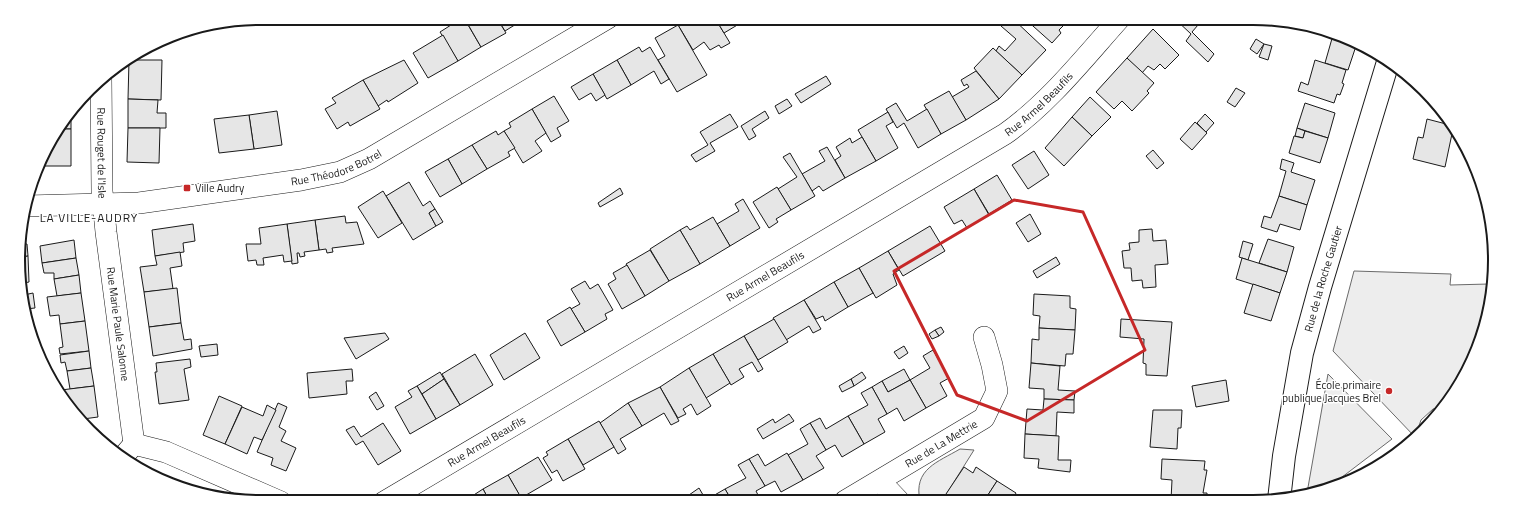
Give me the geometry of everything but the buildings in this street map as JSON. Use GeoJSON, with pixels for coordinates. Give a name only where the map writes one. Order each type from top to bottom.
{"type":"FeatureCollection","features":[{"type":"Feature","properties":{"kind":"street","name":"Rue Théodore Botrel"},"geometry":{"type":"LineString","coordinates":[[32,206],[104,204],[163,200],[301,180],[340,172],[369,159],[596,25]]}},
{"type":"Feature","properties":{"kind":"street","name":"Rue Armel Beaufils"},"geometry":{"type":"LineString","coordinates":[[396,495],[1005,134],[1024,121],[1040,106],[1114,25]]}},
{"type":"Feature","properties":{"kind":"street","name":"Rue de la Roche Gautier"},"geometry":{"type":"LineString","coordinates":[[1280,493],[1284,456],[1304,347],[1320,287],[1387,67]]}},
{"type":"Feature","properties":{"kind":"street","name":"Rue Rouget de l'Isle"},"geometry":{"type":"LineString","coordinates":[[102,86],[102,182],[104,204]]}},
{"type":"Feature","properties":{"kind":"street","name":"Rue Marie Paule Salonne"},"geometry":{"type":"LineString","coordinates":[[104,204],[128,451]]}},
{"type":"Feature","properties":{"kind":"street","name":"Rue de La Mettrie"},"geometry":{"type":"LineString","coordinates":[[856,495],[984,418],[997,391],[992,365],[984,337]]}},
{"type":"Feature","properties":{"kind":"street"},"geometry":{"type":"LineString","coordinates":[[128,451],[166,452],[265,495]]}},
{"type":"Feature","properties":{"kind":"street"},"geometry":{"type":"LineString","coordinates":[[880,481],[894,495]]}},
{"type":"Feature","properties":{"kind":"highlighted area"},"geometry":{"type":"Polygon","coordinates":[[[1014,200],[1083,212],[1145,350],[1027,421],[957,395],[894,271],[1014,200]]]}},
{"type":"Feature","properties":{"kind":"shaded area","name":"École primaire publique Jacques Brel"},"geometry":{"type":"Polygon","coordinates":[[[1354,271],[1451,274],[1450,285],[1486,284],[1476,336],[1457,378],[1435,408],[1421,420],[1419,426],[1412,433],[1333,351],[1354,271]]]}},
{"type":"Feature","properties":{"kind":"shaded area"},"geometry":{"type":"Polygon","coordinates":[[[1328,374],[1392,439],[1341,478],[1329,483],[1308,488],[1328,374]]]}},
{"type":"Feature","properties":{"kind":"shaded area"},"geometry":{"type":"Polygon","coordinates":[[[960,449],[974,450],[946,495],[919,495],[920,481],[929,468],[960,449]]]}},
{"type":"Feature","properties":{"kind":"place","name":"Ville Audry"},"geometry":{"type":"Point","coordinates":[187,188]}},
{"type":"Feature","properties":{"kind":"place","name":"École primaire publique Jacques Brel"},"geometry":{"type":"Point","coordinates":[1389,391]}},
{"type":"Feature","properties":{"kind":"district","name":"LA VILLE-AUDRY"},"geometry":{"type":"Point","coordinates":[89,217]}}]}
